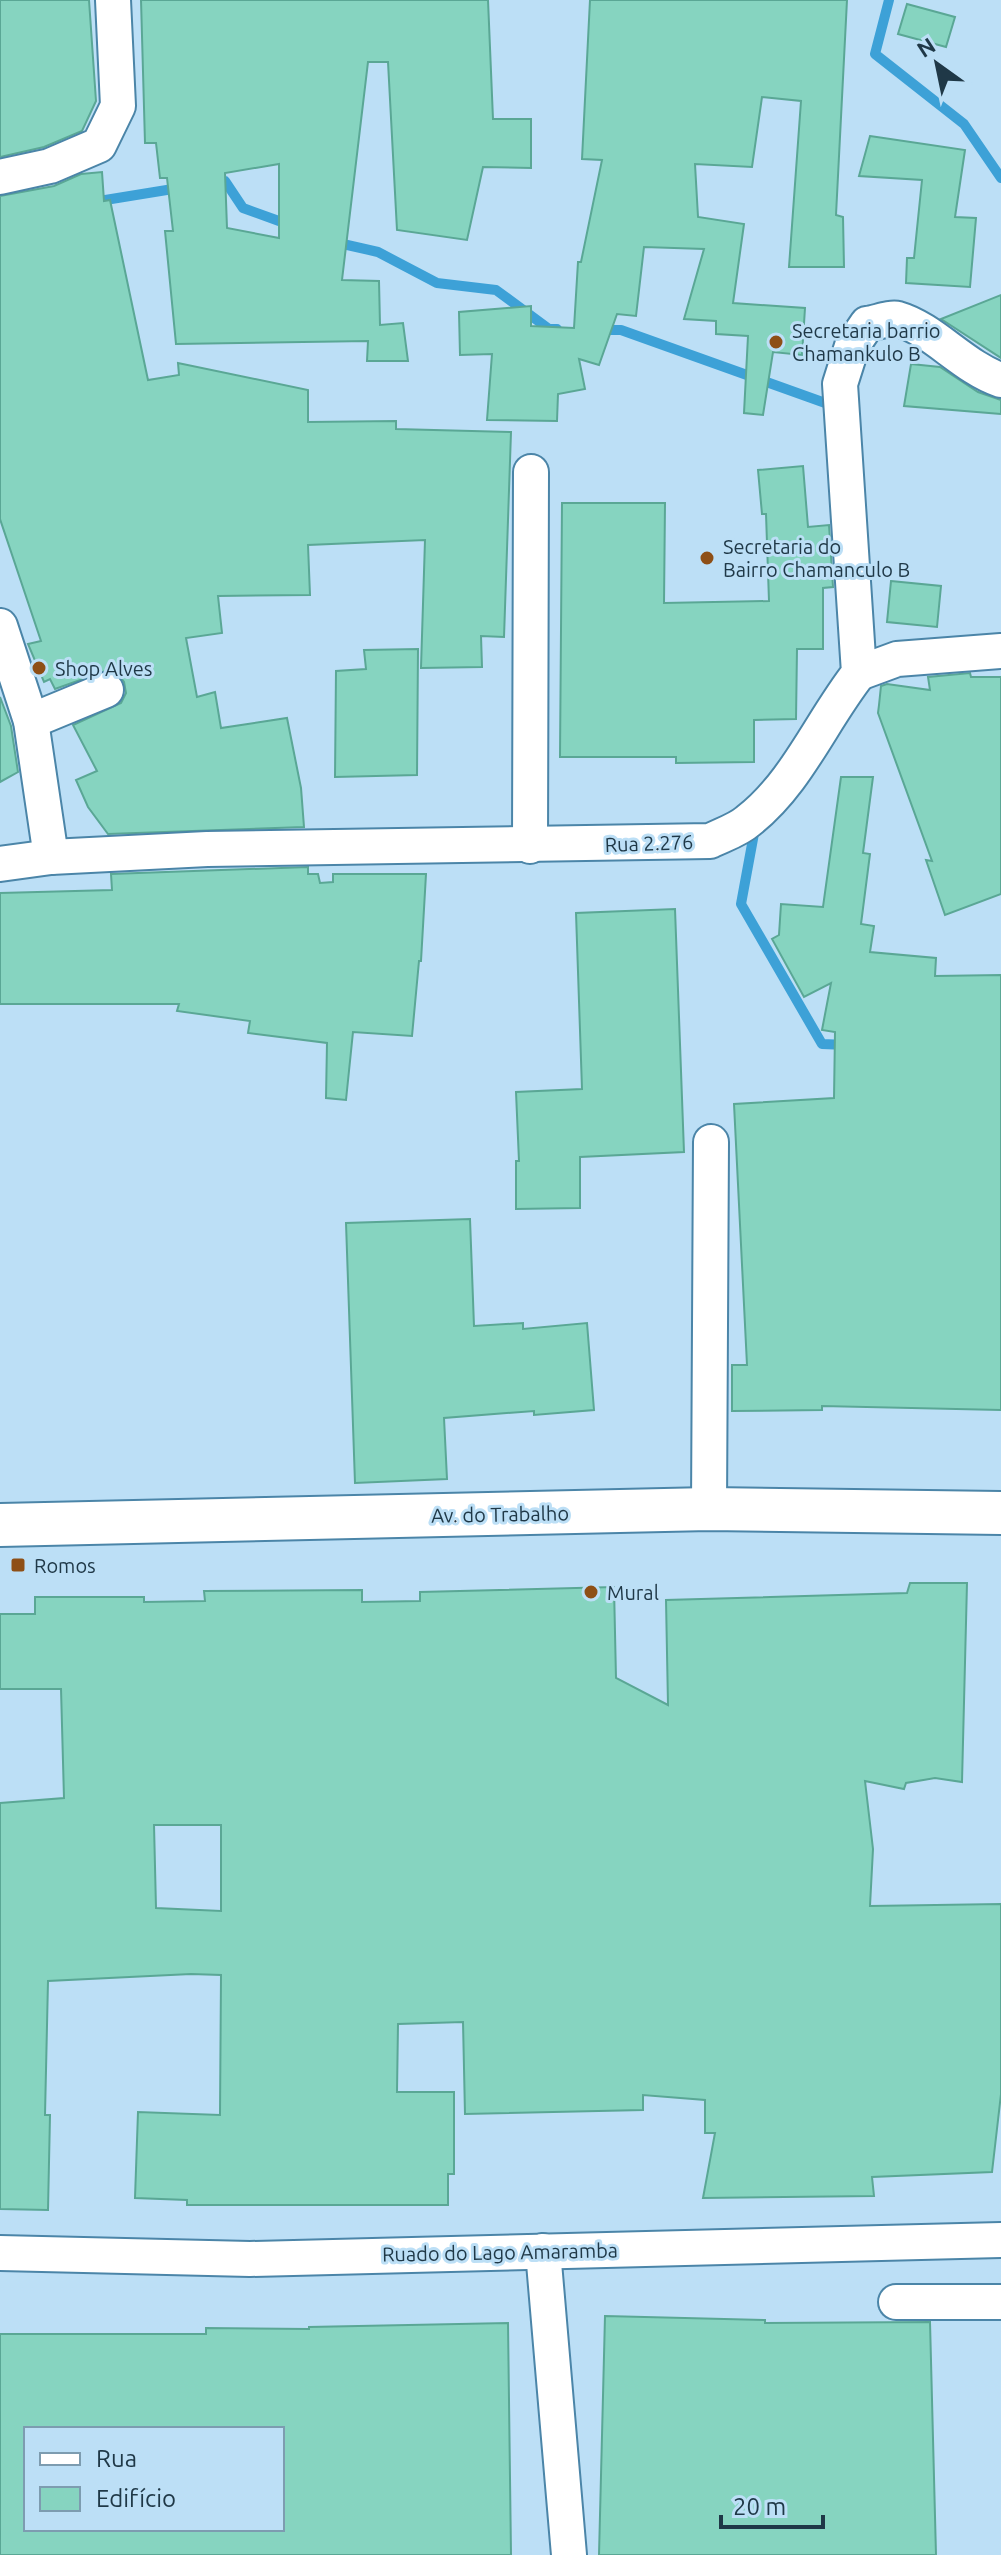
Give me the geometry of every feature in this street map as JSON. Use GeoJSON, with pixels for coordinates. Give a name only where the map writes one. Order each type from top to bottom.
{"type":"FeatureCollection","features":[{"type":"Feature","properties":{"kind":"main road","name":"Av. do Trabalho"},"geometry":{"type":"LineString","coordinates":[[0,1525],[709,1509],[1001,1513]]}},
{"type":"Feature","properties":{"kind":"street"},"geometry":{"type":"LineString","coordinates":[[0,177],[50,166],[99,145],[118,106],[113,0]]}},
{"type":"Feature","properties":{"kind":"street"},"geometry":{"type":"LineString","coordinates":[[1001,380],[984,375],[921,331],[896,318],[867,324],[852,346],[840,384],[859,673],[897,659],[1001,651]]}},
{"type":"Feature","properties":{"kind":"street"},"geometry":{"type":"LineString","coordinates":[[530,846],[531,472]]}},
{"type":"Feature","properties":{"kind":"street"},"geometry":{"type":"LineString","coordinates":[[0,626],[31,721],[51,857]]}},
{"type":"Feature","properties":{"kind":"street","name":"Rua 2.276"},"geometry":{"type":"LineString","coordinates":[[0,864],[51,857],[207,849],[710,841],[747,823],[779,790],[859,673]]}},
{"type":"Feature","properties":{"kind":"street"},"geometry":{"type":"LineString","coordinates":[[31,721],[106,690]]}},
{"type":"Feature","properties":{"kind":"street"},"geometry":{"type":"LineString","coordinates":[[709,1509],[711,1142]]}},
{"type":"Feature","properties":{"kind":"street","name":"Ruado do Lago Amaramba"},"geometry":{"type":"LineString","coordinates":[[0,2253],[250,2259],[1001,2240]]}},
{"type":"Feature","properties":{"kind":"street"},"geometry":{"type":"LineString","coordinates":[[543,2251],[569,2555]]}},
{"type":"Feature","properties":{"kind":"street"},"geometry":{"type":"LineString","coordinates":[[896,2302],[1001,2302]]}},
{"type":"Feature","properties":{"kind":"building"},"geometry":{"type":"Polygon","coordinates":[[[0,0],[89,0],[96,101],[82,131],[44,147],[0,157],[0,0]]]}},
{"type":"Feature","properties":{"kind":"building"},"geometry":{"type":"Polygon","coordinates":[[[141,0],[488,0],[493,119],[531,119],[531,168],[483,167],[467,240],[397,230],[388,62],[368,62],[342,280],[379,281],[380,325],[403,323],[408,361],[367,361],[368,341],[176,344],[165,231],[173,231],[167,178],[160,178],[156,143],[145,143],[141,0]],[[279,164],[225,173],[227,228],[279,238],[279,164]]]}},
{"type":"Feature","properties":{"kind":"building"},"geometry":{"type":"Polygon","coordinates":[[[590,0],[847,0],[836,215],[843,217],[844,267],[789,267],[801,101],[762,97],[752,167],[695,164],[698,217],[744,224],[733,303],[805,308],[802,355],[773,352],[763,415],[744,413],[748,336],[716,334],[716,321],[684,319],[704,249],[644,247],[636,316],[617,314],[599,365],[579,359],[585,389],[558,394],[557,421],[487,420],[492,354],[460,355],[459,312],[531,306],[531,326],[574,328],[578,262],[581,262],[602,160],[582,159],[590,0]]]}},
{"type":"Feature","properties":{"kind":"building"},"geometry":{"type":"Polygon","coordinates":[[[907,4],[955,17],[946,47],[898,34],[907,4]]]}},
{"type":"Feature","properties":{"kind":"building"},"geometry":{"type":"Polygon","coordinates":[[[870,136],[965,150],[955,217],[976,218],[970,287],[906,283],[907,258],[914,258],[922,180],[859,176],[870,136]]]}},
{"type":"Feature","properties":{"kind":"building"},"geometry":{"type":"Polygon","coordinates":[[[102,172],[104,201],[110,200],[148,380],[179,375],[178,363],[308,390],[308,422],[396,421],[396,429],[511,432],[504,637],[481,636],[482,667],[421,668],[425,540],[308,545],[310,595],[218,596],[222,633],[186,638],[197,697],[215,692],[221,728],[287,718],[301,788],[304,827],[108,834],[88,807],[76,780],[97,771],[73,725],[121,703],[126,693],[124,682],[118,674],[108,670],[55,689],[50,679],[44,682],[28,644],[41,641],[0,519],[0,196],[54,186],[81,174],[102,172]]]}},
{"type":"Feature","properties":{"kind":"building"},"geometry":{"type":"Polygon","coordinates":[[[1001,295],[1001,358],[941,319],[1001,295]]]}},
{"type":"Feature","properties":{"kind":"building"},"geometry":{"type":"Polygon","coordinates":[[[911,364],[940,367],[978,392],[1001,400],[1001,414],[904,406],[911,364]]]}},
{"type":"Feature","properties":{"kind":"building"},"geometry":{"type":"Polygon","coordinates":[[[803,466],[808,527],[829,525],[833,587],[823,588],[823,649],[797,649],[796,719],[754,720],[754,762],[676,763],[676,757],[560,757],[562,503],[665,503],[664,603],[769,601],[766,514],[762,514],[758,470],[803,466]]]}},
{"type":"Feature","properties":{"kind":"building"},"geometry":{"type":"Polygon","coordinates":[[[891,581],[941,586],[937,627],[887,622],[891,581]]]}},
{"type":"Feature","properties":{"kind":"building"},"geometry":{"type":"Polygon","coordinates":[[[418,649],[417,775],[335,777],[336,671],[366,669],[364,650],[418,649]]]}},
{"type":"Feature","properties":{"kind":"building"},"geometry":{"type":"Polygon","coordinates":[[[970,673],[971,677],[1001,677],[1001,894],[945,915],[926,860],[932,861],[878,713],[881,686],[887,684],[930,690],[928,677],[970,673]]]}},
{"type":"Feature","properties":{"kind":"building"},"geometry":{"type":"Polygon","coordinates":[[[0,697],[11,726],[18,772],[0,782],[0,697]]]}},
{"type":"Feature","properties":{"kind":"building"},"geometry":{"type":"Polygon","coordinates":[[[841,777],[873,777],[863,853],[870,854],[861,924],[874,926],[870,952],[936,958],[935,976],[1001,975],[1001,1410],[822,1406],[822,1410],[732,1411],[732,1365],[747,1365],[734,1104],[834,1098],[835,1032],[822,1030],[831,983],[804,997],[772,939],[779,935],[781,904],[823,907],[841,777]]]}},
{"type":"Feature","properties":{"kind":"building"},"geometry":{"type":"Polygon","coordinates":[[[308,867],[308,874],[318,874],[320,883],[333,882],[333,874],[426,874],[421,961],[412,1036],[353,1032],[346,1100],[326,1098],[327,1043],[248,1033],[250,1021],[177,1011],[179,1004],[0,1004],[0,893],[112,890],[111,874],[308,867]]]}},
{"type":"Feature","properties":{"kind":"building"},"geometry":{"type":"Polygon","coordinates":[[[675,909],[684,1152],[580,1157],[580,1208],[516,1209],[516,1161],[519,1161],[516,1092],[582,1089],[576,913],[675,909]]]}},
{"type":"Feature","properties":{"kind":"building"},"geometry":{"type":"Polygon","coordinates":[[[470,1219],[474,1326],[523,1323],[523,1329],[587,1323],[594,1410],[444,1418],[447,1479],[355,1483],[346,1223],[470,1219]]]}},
{"type":"Feature","properties":{"kind":"building"},"geometry":{"type":"Polygon","coordinates":[[[910,1583],[967,1583],[962,1782],[935,1778],[906,1783],[904,1789],[865,1781],[873,1849],[870,1906],[1001,1904],[1001,2094],[992,2172],[872,2177],[874,2196],[703,2198],[715,2133],[705,2133],[705,2100],[643,2095],[643,2110],[465,2114],[463,2022],[398,2024],[397,2092],[454,2092],[454,2174],[448,2174],[448,2205],[187,2205],[187,2200],[135,2198],[138,2112],[220,2115],[221,1975],[191,1974],[48,1981],[45,2115],[50,2115],[48,2210],[0,2209],[0,1803],[64,1798],[61,1689],[0,1689],[0,1614],[35,1614],[35,1597],[144,1597],[144,1602],[205,1601],[204,1591],[362,1590],[362,1602],[420,1601],[420,1592],[614,1587],[616,1678],[668,1705],[666,1600],[907,1593],[910,1583]],[[154,1825],[156,1908],[221,1911],[221,1825],[154,1825]]]}},
{"type":"Feature","properties":{"kind":"building"},"geometry":{"type":"Polygon","coordinates":[[[605,2316],[765,2320],[765,2323],[930,2322],[936,2555],[599,2555],[605,2316]]]}},
{"type":"Feature","properties":{"kind":"building"},"geometry":{"type":"Polygon","coordinates":[[[508,2323],[511,2555],[0,2555],[0,2334],[206,2334],[206,2328],[309,2329],[508,2323]]]}},
{"type":"Feature","properties":{"kind":"waterway"},"geometry":{"type":"LineString","coordinates":[[889,0],[875,54],[964,124],[1001,178]]}},
{"type":"Feature","properties":{"kind":"waterway"},"geometry":{"type":"LineString","coordinates":[[215,183],[225,181],[243,208],[290,225]]}},
{"type":"Feature","properties":{"kind":"waterway"},"geometry":{"type":"LineString","coordinates":[[93,202],[179,188]]}},
{"type":"Feature","properties":{"kind":"waterway"},"geometry":{"type":"LineString","coordinates":[[334,242],[378,252],[437,283],[496,290],[549,329],[557,329]]}},
{"type":"Feature","properties":{"kind":"waterway"},"geometry":{"type":"LineString","coordinates":[[601,330],[621,330],[828,404]]}},
{"type":"Feature","properties":{"kind":"waterway"},"geometry":{"type":"LineString","coordinates":[[755,828],[741,904],[822,1044],[847,1045]]}},
{"type":"Feature","properties":{"kind":"place","name":"Secretaria barrio Chamankulo B"},"geometry":{"type":"Point","coordinates":[776,342]}},
{"type":"Feature","properties":{"kind":"place","name":"Secretaria do Bairro Chamanculo B"},"geometry":{"type":"Point","coordinates":[707,558]}},
{"type":"Feature","properties":{"kind":"place","name":"Shop Alves"},"geometry":{"type":"Point","coordinates":[39,668]}},
{"type":"Feature","properties":{"kind":"place","name":"Romos"},"geometry":{"type":"Point","coordinates":[18,1565]}},
{"type":"Feature","properties":{"kind":"place","name":"Mural"},"geometry":{"type":"Point","coordinates":[591,1592]}}]}
